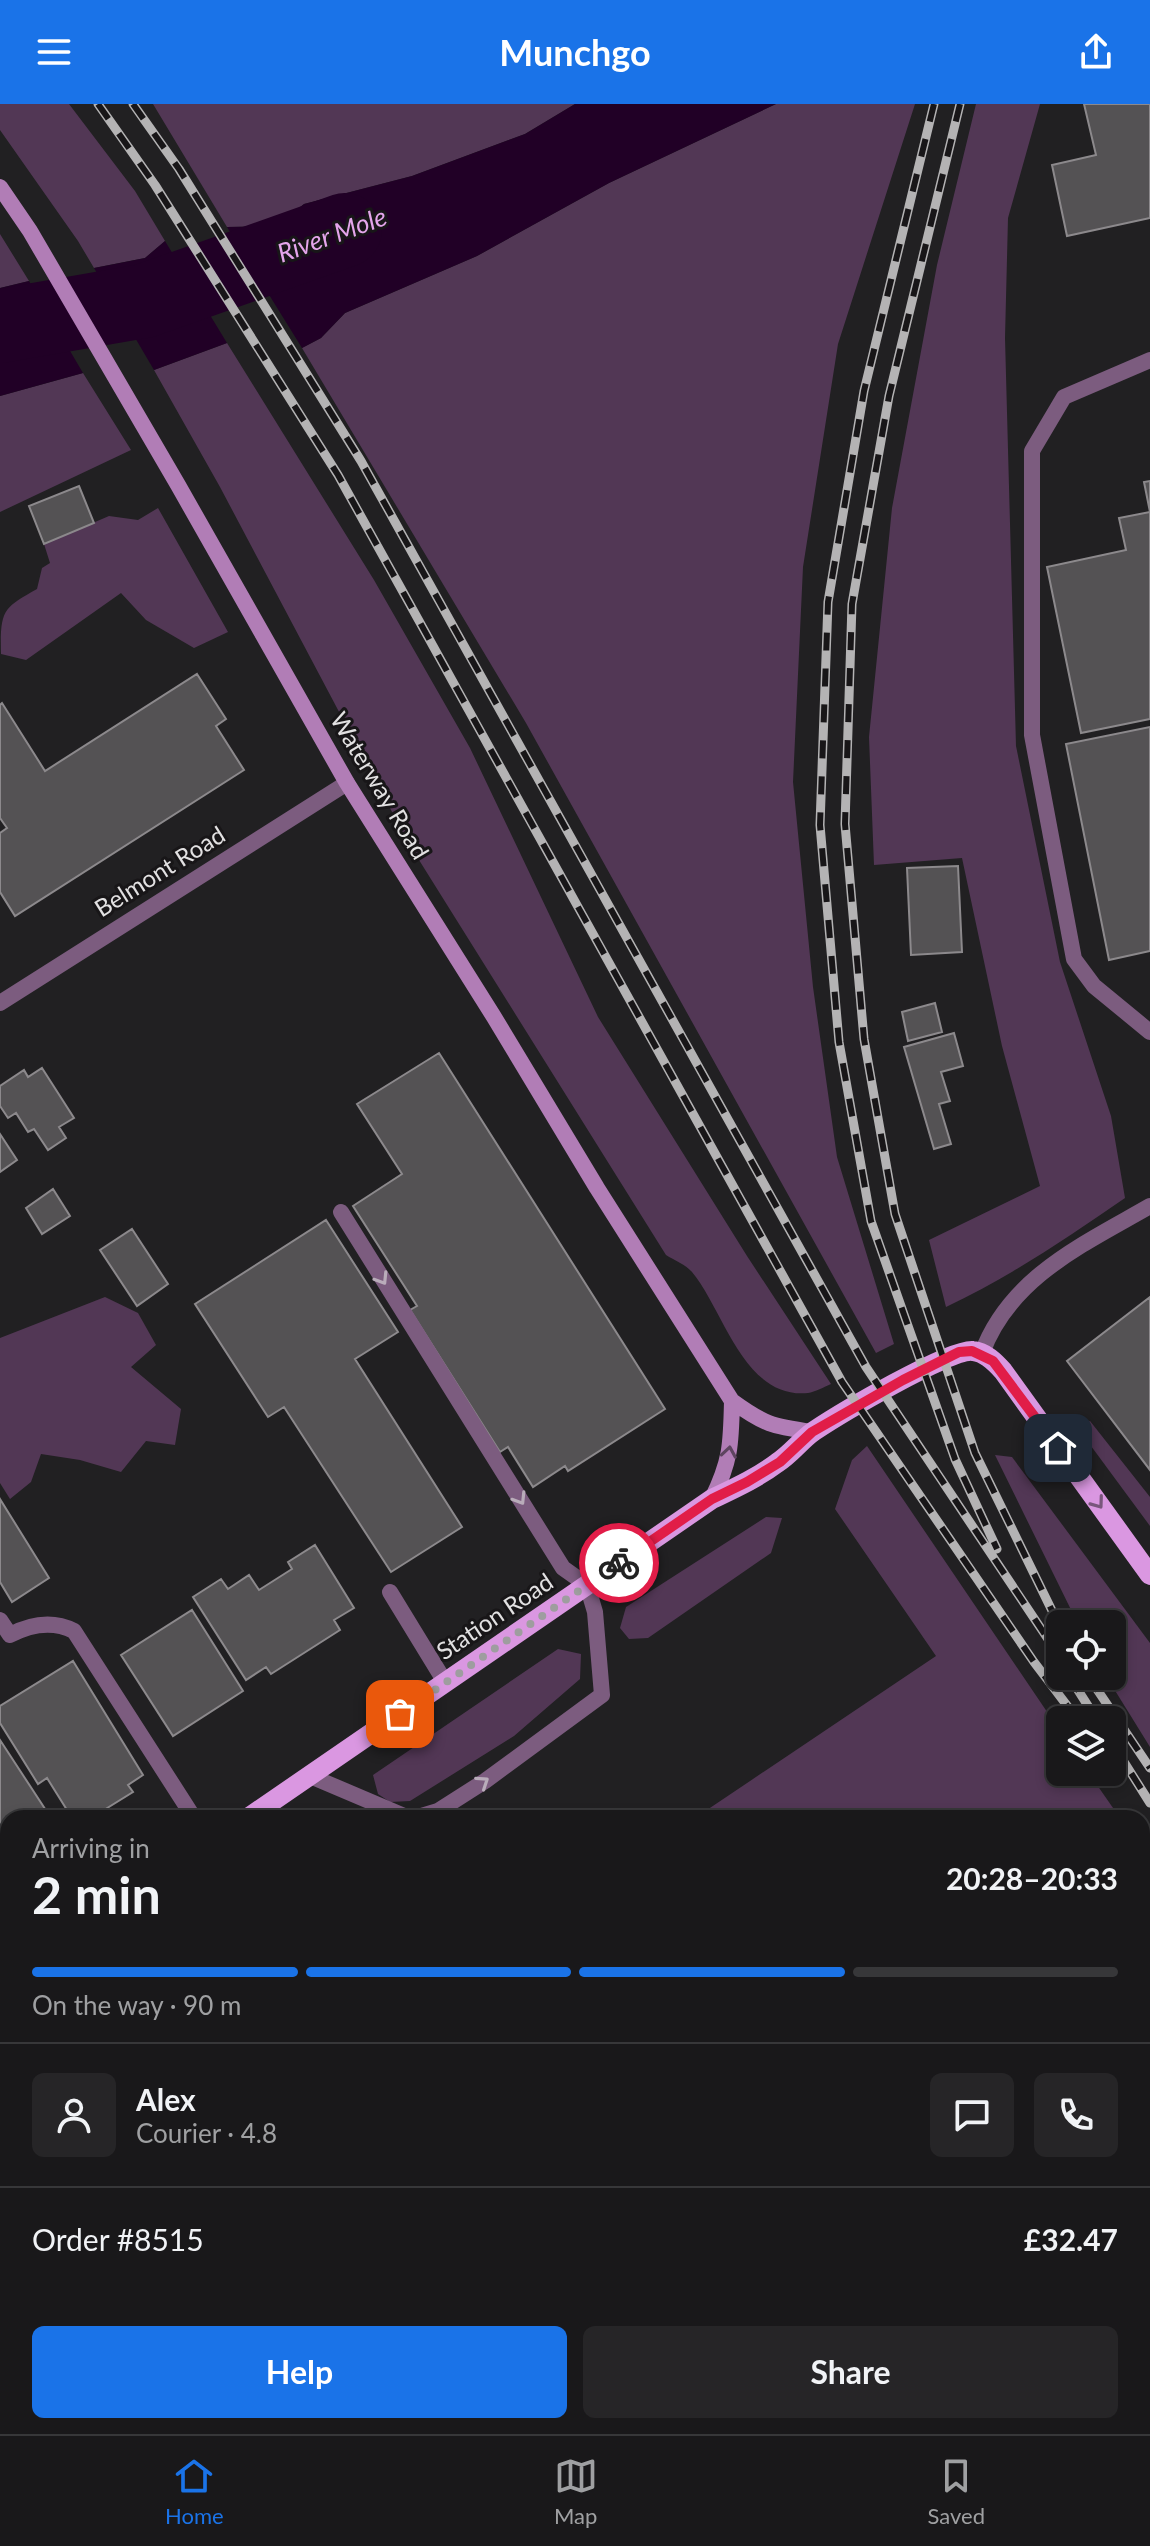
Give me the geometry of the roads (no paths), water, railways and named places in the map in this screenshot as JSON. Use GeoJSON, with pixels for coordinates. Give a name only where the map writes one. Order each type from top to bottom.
{"type":"FeatureCollection","features":[{"type":"Feature","properties":{"kind":"main road","name":"Waterway Road"},"geometry":{"type":"LineString","coordinates":[[0,187],[30,231],[178,485],[347,783],[494,1017],[605,1202],[732,1401],[772,1426],[812,1432]]}},
{"type":"Feature","properties":{"kind":"main road","name":"Station Road"},"geometry":{"type":"LineString","coordinates":[[260,1810],[712,1499],[780,1462],[812,1432],[959,1352],[982,1353]]}},
{"type":"Feature","properties":{"kind":"main road"},"geometry":{"type":"LineString","coordinates":[[982,1353],[1003,1371],[1150,1575]]}},
{"type":"Feature","properties":{"kind":"main road"},"geometry":{"type":"LineString","coordinates":[[712,1499],[727,1469],[732,1401]]}},
{"type":"Feature","properties":{"kind":"street"},"geometry":{"type":"LineString","coordinates":[[1150,360],[1064,397],[1032,451],[1032,735],[1074,959],[1094,986],[1150,1032]]}},
{"type":"Feature","properties":{"kind":"street","name":"Belmont Road"},"geometry":{"type":"LineString","coordinates":[[0,1003],[347,783]]}},
{"type":"Feature","properties":{"kind":"street"},"geometry":{"type":"LineString","coordinates":[[982,1353],[999,1316],[1027,1284],[1076,1249],[1150,1206]]}},
{"type":"Feature","properties":{"kind":"street"},"geometry":{"type":"LineString","coordinates":[[341,1212],[563,1568],[587,1585],[595,1612],[602,1695],[485,1781],[440,1810]]}},
{"type":"Feature","properties":{"kind":"street"},"geometry":{"type":"LineString","coordinates":[[390,1592],[445,1682]]}},
{"type":"Feature","properties":{"kind":"street"},"geometry":{"type":"LineString","coordinates":[[0,1620],[10,1635],[27,1626],[60,1624],[74,1631],[189,1810]]}},
{"type":"Feature","properties":{"kind":"street"},"geometry":{"type":"LineString","coordinates":[[310,1776],[393,1810]]}},
{"type":"Feature","properties":{"kind":"water"},"geometry":{"type":"Polygon","coordinates":[[[575,104],[776,104],[609,183],[477,256],[345,313],[321,338],[302,348],[227,227],[277,226],[304,204],[412,176],[525,134],[575,104]]]}},
{"type":"Feature","properties":{"kind":"water"},"geometry":{"type":"Polygon","coordinates":[[[165,241],[227,343],[154,370],[94,268],[145,258],[165,241]]]}},
{"type":"Feature","properties":{"kind":"water"},"geometry":{"type":"Polygon","coordinates":[[[29,281],[83,373],[0,396],[0,288],[29,281]]]}},
{"type":"Feature","properties":{"kind":"waterway","name":"River Mole"},"geometry":{"type":"LineString","coordinates":[[0,326],[144,301],[345,230]]}},
{"type":"Feature","properties":{"kind":"railway"},"geometry":{"type":"LineString","coordinates":[[98,104],[155,185],[338,475],[842,1382],[1067,1706]]}},
{"type":"Feature","properties":{"kind":"railway"},"geometry":{"type":"LineString","coordinates":[[133,104],[179,169],[361,461],[866,1367],[1046,1636]]}},
{"type":"Feature","properties":{"kind":"railway"},"geometry":{"type":"LineString","coordinates":[[934,104],[864,391],[828,602],[820,825],[839,1042],[871,1221],[955,1459],[997,1549]]}},
{"type":"Feature","properties":{"kind":"railway"},"geometry":{"type":"LineString","coordinates":[[960,104],[889,396],[852,604],[845,824],[864,1039],[895,1214],[975,1453],[1052,1610]]}},
{"type":"Feature","properties":{"kind":"railway"},"geometry":{"type":"LineString","coordinates":[[1078,1690],[1088,1706]]}},
{"type":"Feature","properties":{"kind":"railway"},"geometry":{"type":"LineString","coordinates":[[1097,1690],[1150,1768]]}},
{"type":"Feature","properties":{"kind":"railway"},"geometry":{"type":"LineString","coordinates":[[1126,1765],[1150,1803]]}}]}
